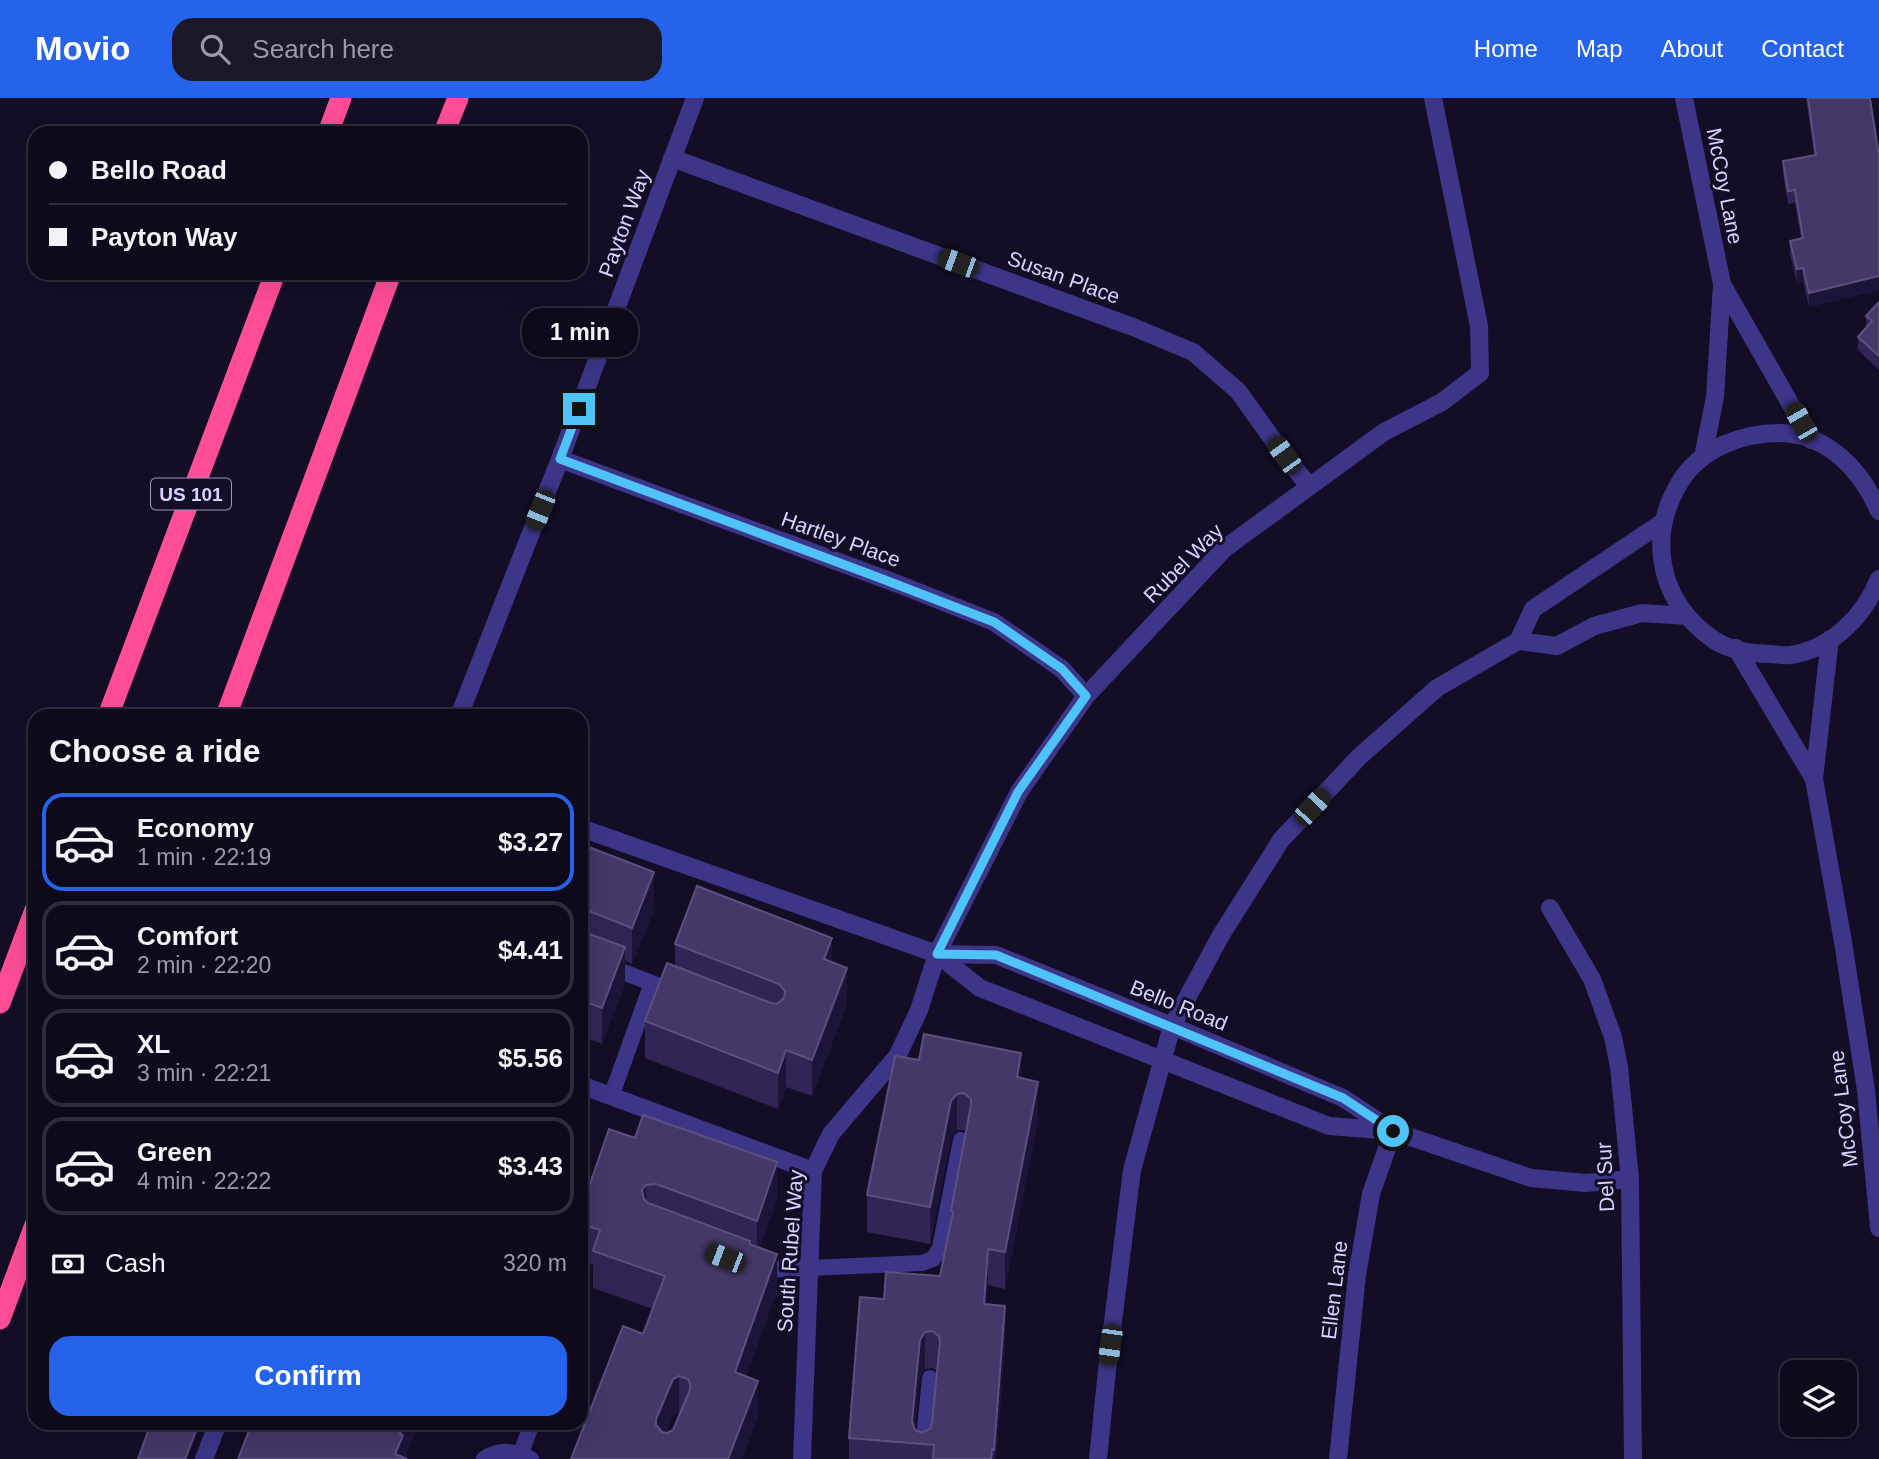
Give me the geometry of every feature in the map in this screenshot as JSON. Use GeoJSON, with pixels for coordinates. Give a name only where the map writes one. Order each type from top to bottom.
{"type":"FeatureCollection","features":[{"type":"Feature","properties":{"kind":"highway"},"geometry":{"type":"LineString","coordinates":[[331,126],[341,98]]}},
{"type":"Feature","properties":{"kind":"highway"},"geometry":{"type":"LineString","coordinates":[[447,126],[458,98]]}},
{"type":"Feature","properties":{"kind":"highway","name":"US 101"},"geometry":{"type":"LineString","coordinates":[[111,709],[272,280]]}},
{"type":"Feature","properties":{"kind":"highway"},"geometry":{"type":"LineString","coordinates":[[229,709],[388,280]]}},
{"type":"Feature","properties":{"kind":"highway"},"geometry":{"type":"LineString","coordinates":[[0,1003],[28,929]]}},
{"type":"Feature","properties":{"kind":"highway"},"geometry":{"type":"LineString","coordinates":[[0,1319],[28,1244]]}},
{"type":"Feature","properties":{"kind":"street","name":"Payton Way"},"geometry":{"type":"LineString","coordinates":[[462,709],[560,459],[695,98]]}},
{"type":"Feature","properties":{"kind":"street","name":"Rubel Way"},"geometry":{"type":"LineString","coordinates":[[937,954],[1018,792],[1086,696],[1224,549],[1384,432],[1442,401],[1480,373],[1479,326],[1433,98]]}},
{"type":"Feature","properties":{"kind":"street","name":"McCoy Lane"},"geometry":{"type":"LineString","coordinates":[[1685,98],[1722,284],[1715,397],[1703,457]]}},
{"type":"Feature","properties":{"kind":"street","name":"Susan Place"},"geometry":{"type":"LineString","coordinates":[[672,158],[1133,327],[1193,352],[1238,391],[1310,486]]}},
{"type":"Feature","properties":{"kind":"street","name":"McCoy Lane"},"geometry":{"type":"LineString","coordinates":[[1722,284],[1811,440]]}},
{"type":"Feature","properties":{"kind":"street"},"geometry":{"type":"LineString","coordinates":[[1879,510],[1874,490],[1854,468],[1834,452],[1811,440],[1783,433],[1755,434],[1727,442],[1703,457],[1684,475],[1671,497],[1662,522],[1660,547],[1663,571],[1672,594],[1686,615],[1716,641],[1752,654],[1791,655],[1819,646],[1845,630],[1865,607],[1879,580]]}},
{"type":"Feature","properties":{"kind":"street","name":"Hartley Place"},"geometry":{"type":"LineString","coordinates":[[560,459],[994,622],[1062,669],[1086,696]]}},
{"type":"Feature","properties":{"kind":"street"},"geometry":{"type":"LineString","coordinates":[[1098,1459],[1132,1170],[1172,1026],[1221,935],[1281,840],[1359,757],[1437,688],[1518,641],[1533,609],[1662,522]]}},
{"type":"Feature","properties":{"kind":"street"},"geometry":{"type":"LineString","coordinates":[[1518,641],[1557,646],[1594,626],[1642,613],[1686,615]]}},
{"type":"Feature","properties":{"kind":"street","name":"McCoy Lane"},"geometry":{"type":"LineString","coordinates":[[1830,639],[1814,779],[1866,1090],[1879,1228]]}},
{"type":"Feature","properties":{"kind":"street","name":"McCoy Lane"},"geometry":{"type":"LineString","coordinates":[[1736,648],[1814,779]]}},
{"type":"Feature","properties":{"kind":"street","name":"Bello Road"},"geometry":{"type":"LineString","coordinates":[[588,830],[937,954],[996,955],[1343,1098],[1393,1131]]}},
{"type":"Feature","properties":{"kind":"street","name":"Del Sur"},"geometry":{"type":"LineString","coordinates":[[1550,908],[1592,979],[1613,1037],[1619,1067],[1630,1179],[1633,1459]]}},
{"type":"Feature","properties":{"kind":"street","name":"Bello Road"},"geometry":{"type":"LineString","coordinates":[[937,954],[979,988],[1329,1126],[1393,1131],[1531,1178],[1586,1183],[1630,1179]]}},
{"type":"Feature","properties":{"kind":"street","name":"South Rubel Way"},"geometry":{"type":"LineString","coordinates":[[802,1459],[813,1171],[831,1134],[898,1055],[919,1010],[937,954]]}},
{"type":"Feature","properties":{"kind":"street"},"geometry":{"type":"LineString","coordinates":[[588,1089],[813,1171]]}},
{"type":"Feature","properties":{"kind":"street","name":"Ellen Lane"},"geometry":{"type":"LineString","coordinates":[[1338,1459],[1357,1275],[1371,1194],[1393,1131]]}},
{"type":"Feature","properties":{"kind":"street"},"geometry":{"type":"LineString","coordinates":[[204,1459],[215,1430]]}},
{"type":"Feature","properties":{"kind":"lane"},"geometry":{"type":"LineString","coordinates":[[588,959],[689,998]]}},
{"type":"Feature","properties":{"kind":"lane"},"geometry":{"type":"LineString","coordinates":[[611,1097],[652,984]]}},
{"type":"Feature","properties":{"kind":"lane"},"geometry":{"type":"LineString","coordinates":[[737,1263],[765,1270],[922,1263],[933,1259],[940,1248],[961,1140]]}},
{"type":"Feature","properties":{"kind":"lane"},"geometry":{"type":"LineString","coordinates":[[922,1459],[930,1378]]}},
{"type":"Feature","properties":{"kind":"lane"},"geometry":{"type":"LineString","coordinates":[[484,1459],[505,1451],[526,1456],[531,1430]]}},
{"type":"Feature","properties":{"kind":"building"},"geometry":{"type":"Polygon","coordinates":[[[1808,98],[1870,98],[1879,157],[1879,276],[1809,293],[1803,268],[1797,269],[1790,241],[1803,238],[1795,190],[1788,191],[1783,161],[1816,155],[1808,98]]]}},
{"type":"Feature","properties":{"kind":"building"},"geometry":{"type":"Polygon","coordinates":[[[1879,302],[1879,356],[1858,337],[1872,321],[1866,316],[1879,302]]]}},
{"type":"Feature","properties":{"kind":"building"},"geometry":{"type":"Polygon","coordinates":[[[588,847],[654,872],[632,928],[588,911],[588,847]]]}},
{"type":"Feature","properties":{"kind":"building"},"geometry":{"type":"Polygon","coordinates":[[[697,886],[832,938],[824,959],[847,968],[812,1060],[786,1050],[778,1073],[645,1021],[667,963],[771,1003],[777,1004],[784,998],[785,991],[779,984],[675,944],[697,886]]]}},
{"type":"Feature","properties":{"kind":"building"},"geometry":{"type":"Polygon","coordinates":[[[588,934],[625,947],[602,1008],[588,1003],[588,934]]]}},
{"type":"Feature","properties":{"kind":"building"},"geometry":{"type":"Polygon","coordinates":[[[924,1034],[1021,1053],[1017,1077],[1038,1082],[1005,1252],[988,1249],[984,1304],[1005,1306],[994,1450],[992,1449],[991,1459],[933,1459],[934,1445],[849,1438],[860,1297],[884,1299],[886,1272],[940,1276],[953,1212],[951,1211],[971,1105],[971,1099],[964,1093],[957,1094],[951,1101],[930,1207],[867,1195],[895,1056],[919,1060],[924,1034]],[[932,1331],[925,1332],[920,1340],[912,1421],[915,1430],[922,1433],[930,1429],[932,1423],[939,1336],[932,1331]]]}},
{"type":"Feature","properties":{"kind":"building"},"geometry":{"type":"Polygon","coordinates":[[[643,1115],[777,1162],[757,1221],[656,1184],[646,1185],[642,1190],[648,1203],[750,1241],[749,1244],[777,1254],[735,1372],[758,1381],[728,1459],[571,1459],[582,1430],[588,1430],[588,1416],[623,1326],[643,1334],[665,1276],[593,1251],[600,1230],[588,1226],[588,1190],[609,1129],[635,1138],[643,1115]],[[679,1376],[673,1379],[656,1419],[656,1425],[662,1432],[673,1430],[690,1384],[688,1379],[679,1376]]]}},
{"type":"Feature","properties":{"kind":"building"},"geometry":{"type":"Polygon","coordinates":[[[148,1430],[196,1430],[185,1459],[138,1459],[148,1430]]]}},
{"type":"Feature","properties":{"kind":"building"},"geometry":{"type":"Polygon","coordinates":[[[249,1430],[402,1430],[400,1434],[403,1435],[395,1454],[407,1459],[238,1459],[249,1430]]]}},
{"type":"Feature","properties":{"kind":"route"},"geometry":{"type":"LineString","coordinates":[[579,409],[560,459],[994,622],[1062,669],[1086,696],[1018,792],[937,954],[996,955],[1343,1098],[1393,1131]]}}]}
